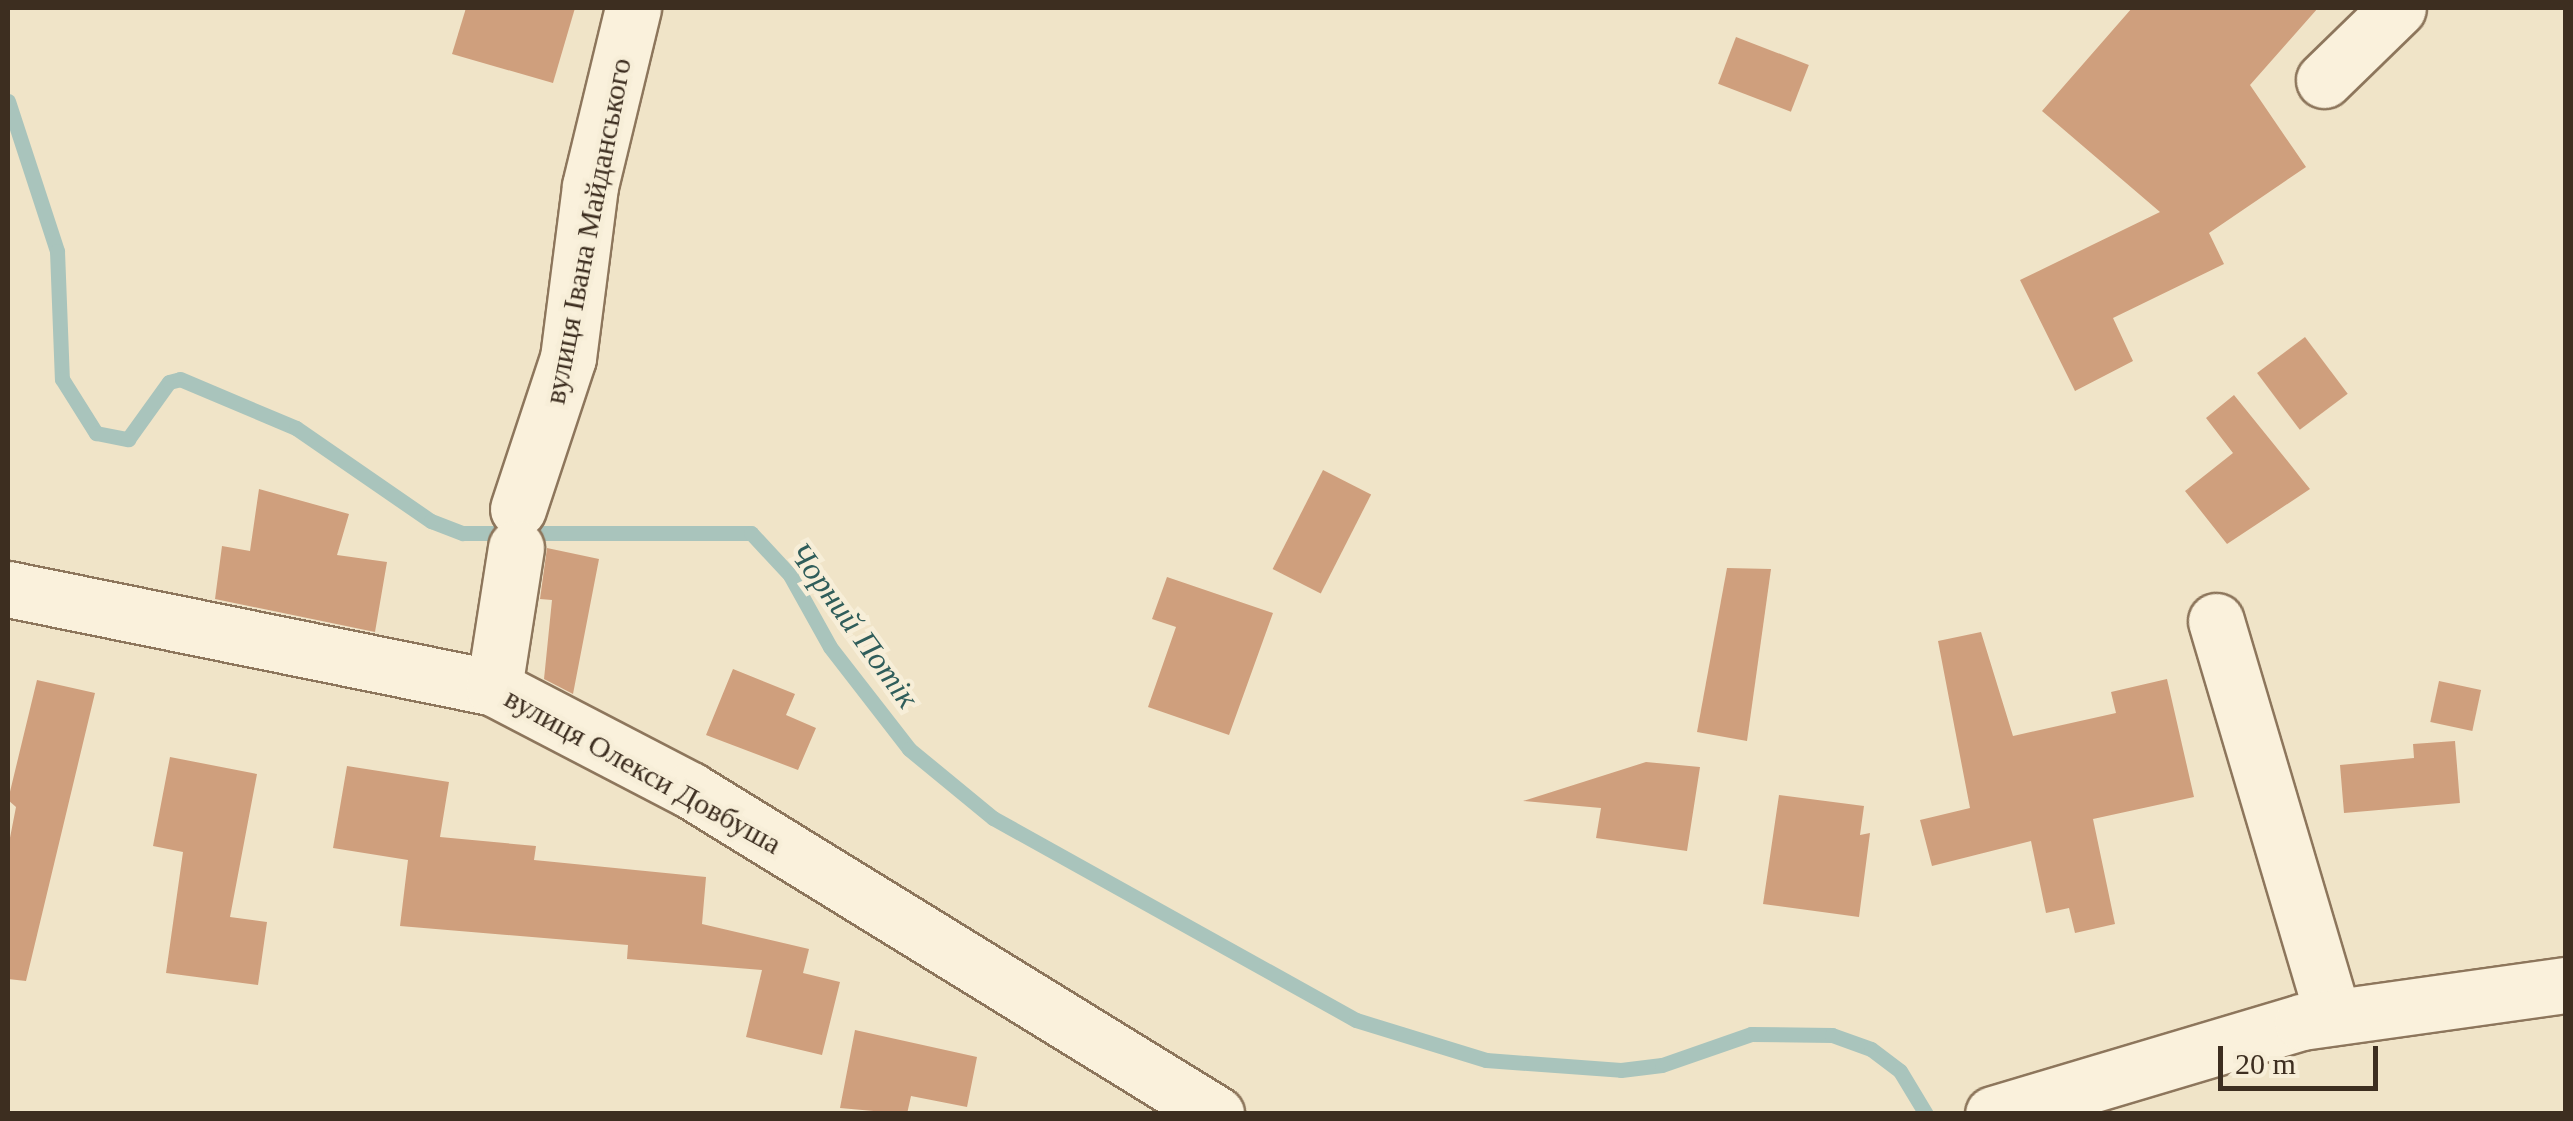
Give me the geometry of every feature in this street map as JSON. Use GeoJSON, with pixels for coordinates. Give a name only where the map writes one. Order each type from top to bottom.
{"type":"FeatureCollection","features":[{"type":"Feature","properties":{"kind":"street","name":"вулиця Івана Майданського"},"geometry":{"type":"LineString","coordinates":[[494,688],[517,528],[568,358],[590,186],[632,8]]}},
{"type":"Feature","properties":{"kind":"street"},"geometry":{"type":"LineString","coordinates":[[2324,80],[2398,8]]}},
{"type":"Feature","properties":{"kind":"street","name":"вулиця Олекси Довбуша"},"geometry":{"type":"LineString","coordinates":[[8,588],[494,688],[690,790],[1216,1114]]}},
{"type":"Feature","properties":{"kind":"street"},"geometry":{"type":"LineString","coordinates":[[2216,621],[2333,1015]]}},
{"type":"Feature","properties":{"kind":"street"},"geometry":{"type":"LineString","coordinates":[[1993,1114],[2333,1015],[2566,985]]}},
{"type":"Feature","properties":{"kind":"building"},"geometry":{"type":"Polygon","coordinates":[[[466,8],[575,8],[553,83],[452,54],[466,8]]]}},
{"type":"Feature","properties":{"kind":"building"},"geometry":{"type":"Polygon","coordinates":[[[2132,8],[2318,8],[2250,85],[2306,167],[2209,233],[2224,264],[2113,318],[2133,361],[2075,391],[2020,280],[2160,212],[2042,111],[2132,8]]]}},
{"type":"Feature","properties":{"kind":"building"},"geometry":{"type":"Polygon","coordinates":[[[1736,37],[1809,65],[1791,112],[1718,84],[1736,37]]]}},
{"type":"Feature","properties":{"kind":"building"},"geometry":{"type":"Polygon","coordinates":[[[2305,337],[2348,394],[2300,430],[2257,373],[2305,337]]]}},
{"type":"Feature","properties":{"kind":"building"},"geometry":{"type":"Polygon","coordinates":[[[2234,395],[2310,489],[2227,544],[2185,491],[2233,453],[2206,418],[2234,395]]]}},
{"type":"Feature","properties":{"kind":"building"},"geometry":{"type":"Polygon","coordinates":[[[1323,470],[1371,495],[1321,593],[1273,569],[1323,470]]]}},
{"type":"Feature","properties":{"kind":"building"},"geometry":{"type":"Polygon","coordinates":[[[259,489],[349,514],[337,555],[387,562],[375,632],[215,599],[222,546],[250,551],[259,489]]]}},
{"type":"Feature","properties":{"kind":"building"},"geometry":{"type":"Polygon","coordinates":[[[547,548],[599,559],[573,694],[544,679],[552,600],[540,599],[547,548]]]}},
{"type":"Feature","properties":{"kind":"building"},"geometry":{"type":"Polygon","coordinates":[[[1727,568],[1771,569],[1747,741],[1697,732],[1727,568]]]}},
{"type":"Feature","properties":{"kind":"building"},"geometry":{"type":"Polygon","coordinates":[[[1167,577],[1273,613],[1229,735],[1148,707],[1176,627],[1152,619],[1167,577]]]}},
{"type":"Feature","properties":{"kind":"building"},"geometry":{"type":"Polygon","coordinates":[[[1981,632],[2013,736],[2116,713],[2111,692],[2167,679],[2194,797],[2093,819],[2115,924],[2075,933],[2069,908],[2046,913],[2031,841],[1932,866],[1920,820],[1970,808],[1938,641],[1981,632]]]}},
{"type":"Feature","properties":{"kind":"building"},"geometry":{"type":"Polygon","coordinates":[[[733,669],[795,694],[786,715],[816,728],[798,770],[706,735],[733,669]]]}},
{"type":"Feature","properties":{"kind":"building"},"geometry":{"type":"Polygon","coordinates":[[[37,680],[95,693],[26,981],[8,979],[8,848],[16,807],[8,800],[37,680]]]}},
{"type":"Feature","properties":{"kind":"building"},"geometry":{"type":"Polygon","coordinates":[[[2439,681],[2481,690],[2472,731],[2430,722],[2439,681]]]}},
{"type":"Feature","properties":{"kind":"building"},"geometry":{"type":"Polygon","coordinates":[[[2455,741],[2460,803],[2344,813],[2340,765],[2414,758],[2413,744],[2455,741]]]}},
{"type":"Feature","properties":{"kind":"building"},"geometry":{"type":"Polygon","coordinates":[[[170,757],[257,774],[230,917],[267,922],[258,985],[166,973],[183,852],[153,846],[170,757]]]}},
{"type":"Feature","properties":{"kind":"building"},"geometry":{"type":"Polygon","coordinates":[[[1646,762],[1700,767],[1687,851],[1596,838],[1601,808],[1523,801],[1646,762]]]}},
{"type":"Feature","properties":{"kind":"building"},"geometry":{"type":"Polygon","coordinates":[[[347,766],[449,782],[440,837],[536,846],[534,860],[706,877],[702,924],[809,949],[803,973],[840,982],[822,1055],[746,1037],[762,970],[627,959],[628,945],[400,926],[408,860],[333,848],[347,766]]]}},
{"type":"Feature","properties":{"kind":"building"},"geometry":{"type":"Polygon","coordinates":[[[1779,795],[1864,806],[1860,835],[1870,833],[1859,917],[1763,904],[1779,795]]]}},
{"type":"Feature","properties":{"kind":"building"},"geometry":{"type":"Polygon","coordinates":[[[855,1030],[977,1057],[967,1107],[911,1096],[907,1114],[840,1108],[855,1030]]]}},
{"type":"Feature","properties":{"kind":"waterway","name":"Чорний Потік"},"geometry":{"type":"LineString","coordinates":[[8,101],[57,251],[62,379],[96,433],[128,439],[169,382],[180,379],[296,428],[431,521],[463,533],[751,533],[790,575],[830,647],[909,749],[993,818],[1356,1020],[1486,1060],[1621,1070],[1662,1065],[1751,1034],[1832,1035],[1871,1049],[1900,1071],[1926,1114]]}}]}
